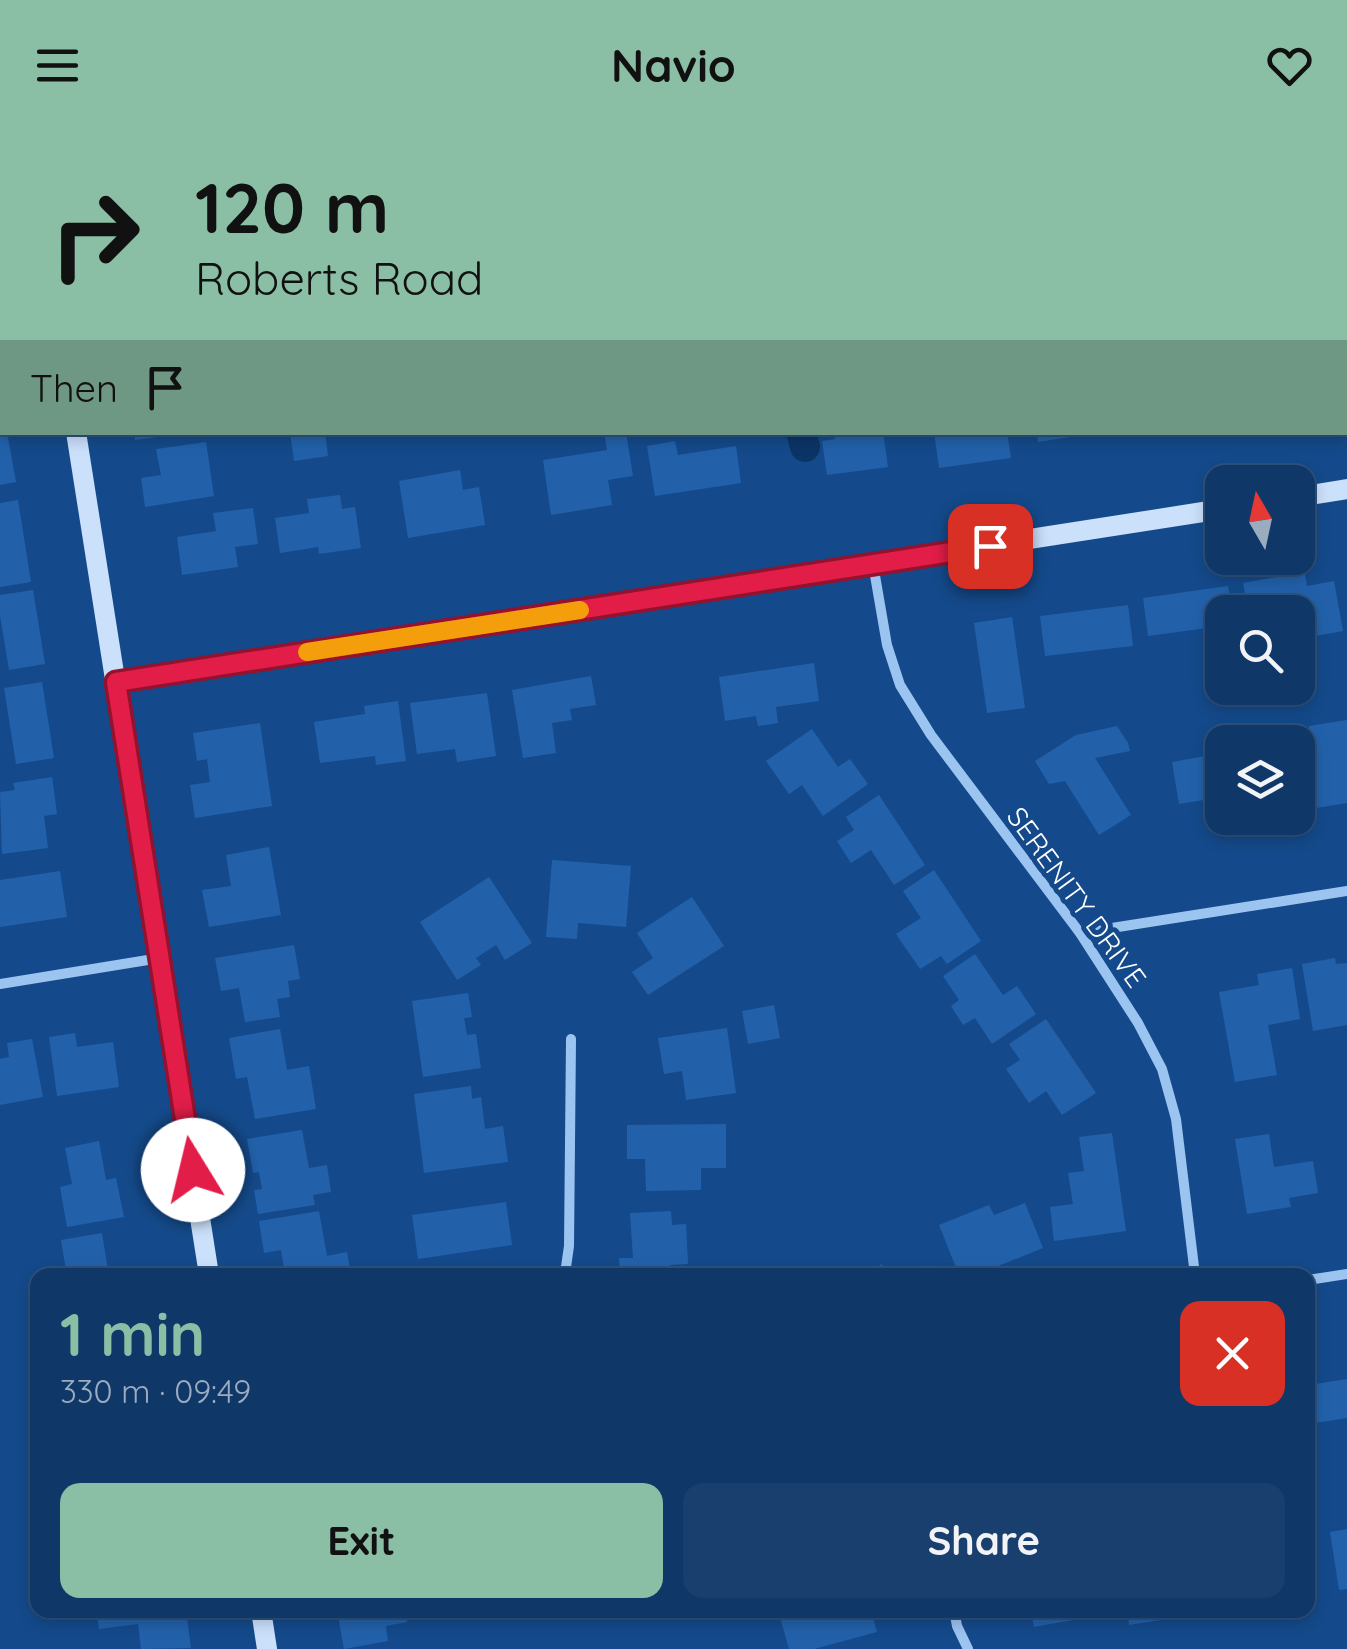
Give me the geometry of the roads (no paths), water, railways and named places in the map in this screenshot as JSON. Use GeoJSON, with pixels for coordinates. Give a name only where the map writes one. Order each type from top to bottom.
{"type":"FeatureCollection","features":[{"type":"Feature","properties":{"kind":"street"},"geometry":{"type":"LineString","coordinates":[[76,435],[208,1268]]}},
{"type":"Feature","properties":{"kind":"street"},"geometry":{"type":"LineString","coordinates":[[1315,494],[1347,489]]}},
{"type":"Feature","properties":{"kind":"street"},"geometry":{"type":"LineString","coordinates":[[116,682],[1205,512]]}},
{"type":"Feature","properties":{"kind":"street","name":"SERENITY DRIVE"},"geometry":{"type":"LineString","coordinates":[[873,564],[887,645],[900,686],[930,735],[1080,933],[1162,1068],[1176,1119],[1195,1268]]}},
{"type":"Feature","properties":{"kind":"street"},"geometry":{"type":"LineString","coordinates":[[1080,933],[1347,891]]}},
{"type":"Feature","properties":{"kind":"street"},"geometry":{"type":"LineString","coordinates":[[0,984],[160,958]]}},
{"type":"Feature","properties":{"kind":"street"},"geometry":{"type":"LineString","coordinates":[[565,1268],[569,1246],[570,1039]]}},
{"type":"Feature","properties":{"kind":"street"},"geometry":{"type":"LineString","coordinates":[[1315,1279],[1347,1274]]}},
{"type":"Feature","properties":{"kind":"street"},"geometry":{"type":"LineString","coordinates":[[261,1618],[266,1649]]}},
{"type":"Feature","properties":{"kind":"street"},"geometry":{"type":"LineString","coordinates":[[956,1618],[968,1649]]}},
{"type":"Feature","properties":{"kind":"waterway"},"geometry":{"type":"LineString","coordinates":[[802,435],[805,447]]}}]}
